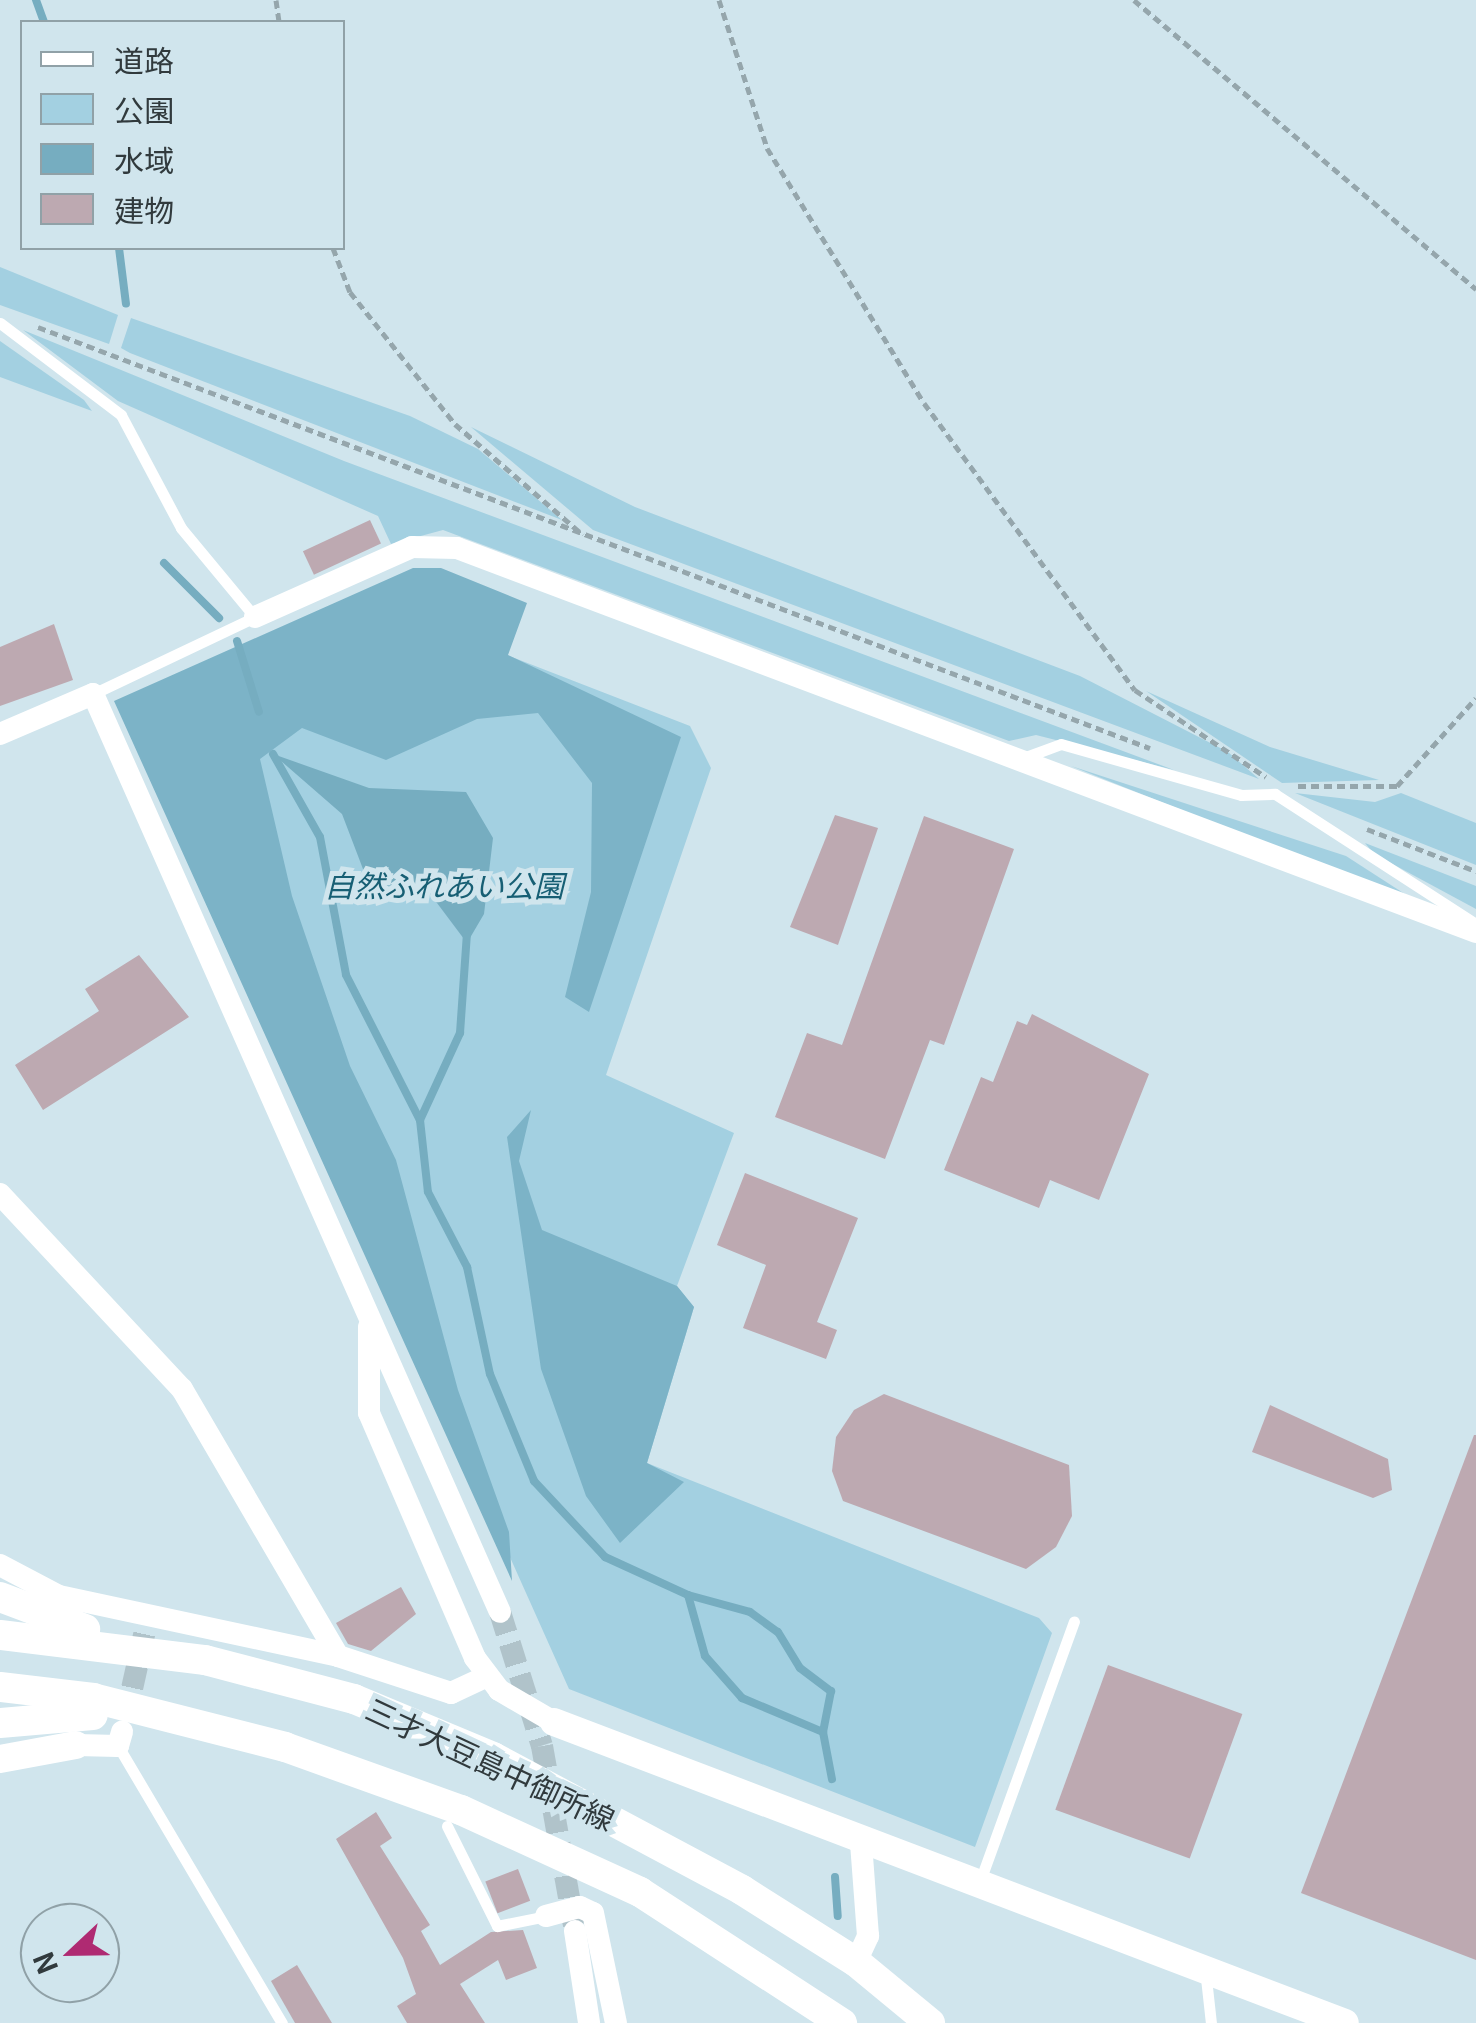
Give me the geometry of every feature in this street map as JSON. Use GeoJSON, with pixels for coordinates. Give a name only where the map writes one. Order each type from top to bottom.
{"type":"FeatureCollection","features":[{"type":"Feature","properties":{"kind":"main road"},"geometry":{"type":"LineString","coordinates":[[0,1597],[50,1620],[205,1660]]}},
{"type":"Feature","properties":{"kind":"main road","name":"三才大豆島中御所線"},"geometry":{"type":"LineString","coordinates":[[0,1636],[205,1660],[354,1699],[493,1757],[856,1962],[930,2023]]}},
{"type":"Feature","properties":{"kind":"main road","name":"三才大豆島中御所線"},"geometry":{"type":"LineString","coordinates":[[0,1687],[181,1720],[285,1747],[559,1852],[640,1892],[842,2023]]}},
{"type":"Feature","properties":{"kind":"main road"},"geometry":{"type":"LineString","coordinates":[[0,1723],[30,1714],[181,1720]]}},
{"type":"Feature","properties":{"kind":"street"},"geometry":{"type":"LineString","coordinates":[[255,616],[412,547],[457,548],[1476,932]]}},
{"type":"Feature","properties":{"kind":"street"},"geometry":{"type":"LineString","coordinates":[[0,734],[93,694],[500,1612]]}},
{"type":"Feature","properties":{"kind":"street"},"geometry":{"type":"LineString","coordinates":[[0,746],[49,713]]}},
{"type":"Feature","properties":{"kind":"street"},"geometry":{"type":"LineString","coordinates":[[0,1194],[182,1389],[338,1656]]}},
{"type":"Feature","properties":{"kind":"street"},"geometry":{"type":"LineString","coordinates":[[369,1319],[368,1413],[487,1676],[554,1722],[862,1843],[1345,2023]]}},
{"type":"Feature","properties":{"kind":"street"},"geometry":{"type":"LineString","coordinates":[[0,1565],[60,1596],[147,1619],[338,1656],[451,1693],[487,1676]]}},
{"type":"Feature","properties":{"kind":"street"},"geometry":{"type":"LineString","coordinates":[[0,1759],[120,1739]]}},
{"type":"Feature","properties":{"kind":"street"},"geometry":{"type":"LineString","coordinates":[[856,1962],[868,1936],[862,1843]]}},
{"type":"Feature","properties":{"kind":"street"},"geometry":{"type":"LineString","coordinates":[[546,1916],[580,1907],[593,1914],[616,2023]]}},
{"type":"Feature","properties":{"kind":"street"},"geometry":{"type":"LineString","coordinates":[[575,1930],[589,2023]]}},
{"type":"Feature","properties":{"kind":"lane"},"geometry":{"type":"LineString","coordinates":[[0,323],[121,415],[182,528],[255,616],[93,694]]}},
{"type":"Feature","properties":{"kind":"lane"},"geometry":{"type":"LineString","coordinates":[[1021,758],[1060,744],[1241,795],[1275,794],[1476,924]]}},
{"type":"Feature","properties":{"kind":"lane"},"geometry":{"type":"LineString","coordinates":[[978,1886],[1074,1622]]}},
{"type":"Feature","properties":{"kind":"lane"},"geometry":{"type":"LineString","coordinates":[[120,1739],[282,2023]]}},
{"type":"Feature","properties":{"kind":"lane"},"geometry":{"type":"LineString","coordinates":[[447,1826],[497,1926],[546,1916]]}},
{"type":"Feature","properties":{"kind":"lane"},"geometry":{"type":"LineString","coordinates":[[1206,1969],[1211,2023]]}},
{"type":"Feature","properties":{"kind":"path"},"geometry":{"type":"LineString","coordinates":[[719,0],[767,148],[924,403],[1135,690],[1237,752],[1275,794],[1288,786],[1396,786],[1476,698]]}},
{"type":"Feature","properties":{"kind":"path"},"geometry":{"type":"LineString","coordinates":[[1134,0],[1476,290]]}},
{"type":"Feature","properties":{"kind":"path"},"geometry":{"type":"LineString","coordinates":[[335,250],[350,292],[455,424],[590,540]]}},
{"type":"Feature","properties":{"kind":"path"},"geometry":{"type":"LineString","coordinates":[[32,325],[590,540],[1164,753]]}},
{"type":"Feature","properties":{"kind":"path"},"geometry":{"type":"LineString","coordinates":[[1348,822],[1476,871]]}},
{"type":"Feature","properties":{"kind":"green space"},"geometry":{"type":"Polygon","coordinates":[[[0,267],[118,315],[109,344],[0,305],[0,267]]]}},
{"type":"Feature","properties":{"kind":"green space"},"geometry":{"type":"Polygon","coordinates":[[[131,318],[410,416],[478,449],[562,520],[130,353],[121,348],[131,318]]]}},
{"type":"Feature","properties":{"kind":"green space"},"geometry":{"type":"Polygon","coordinates":[[[23,330],[344,461],[1174,770],[1036,735],[1009,741],[443,530],[391,544],[378,516],[118,401],[23,330]]]}},
{"type":"Feature","properties":{"kind":"green space"},"geometry":{"type":"Polygon","coordinates":[[[0,341],[84,400],[92,411],[0,377],[0,341]]]}},
{"type":"Feature","properties":{"kind":"green space"},"geometry":{"type":"Polygon","coordinates":[[[471,427],[635,507],[1080,676],[1228,752],[1259,779],[593,530],[471,427]]]}},
{"type":"Feature","properties":{"kind":"green space","name":"自然ふれあい公園"},"geometry":{"type":"Polygon","coordinates":[[[507,655],[690,726],[711,768],[606,1075],[734,1133],[677,1286],[694,1307],[647,1463],[1039,1618],[1052,1633],[975,1847],[569,1689],[159,774],[507,655]]]}},
{"type":"Feature","properties":{"kind":"green space"},"geometry":{"type":"Polygon","coordinates":[[[1146,691],[1270,747],[1379,780],[1282,783],[1146,691]]]}},
{"type":"Feature","properties":{"kind":"green space"},"geometry":{"type":"Polygon","coordinates":[[[1071,766],[1346,856],[1425,907],[1071,766]]]}},
{"type":"Feature","properties":{"kind":"green space"},"geometry":{"type":"Polygon","coordinates":[[[1295,793],[1375,802],[1401,793],[1476,823],[1476,865],[1295,793]]]}},
{"type":"Feature","properties":{"kind":"green space"},"geometry":{"type":"Polygon","coordinates":[[[1365,843],[1476,886],[1476,909],[1374,854],[1365,843]]]}},
{"type":"Feature","properties":{"kind":"shaded area"},"geometry":{"type":"Polygon","coordinates":[[[413,568],[441,568],[527,603],[508,655],[681,737],[589,1012],[565,997],[591,892],[592,783],[538,713],[477,719],[386,760],[302,728],[260,759],[292,896],[350,1066],[396,1160],[458,1390],[509,1532],[512,1581],[114,701],[413,568]]]}},
{"type":"Feature","properties":{"kind":"shaded area"},"geometry":{"type":"Polygon","coordinates":[[[531,1110],[519,1161],[542,1230],[677,1286],[694,1307],[647,1463],[684,1482],[620,1543],[586,1496],[541,1369],[507,1137],[531,1110]]]}},
{"type":"Feature","properties":{"kind":"water"},"geometry":{"type":"Polygon","coordinates":[[[273,754],[369,788],[466,792],[493,838],[484,914],[467,943],[428,891],[371,890],[342,814],[273,754]]]}},
{"type":"Feature","properties":{"kind":"building"},"geometry":{"type":"Polygon","coordinates":[[[370,520],[381,544],[314,575],[303,551],[370,520]]]}},
{"type":"Feature","properties":{"kind":"building"},"geometry":{"type":"Polygon","coordinates":[[[54,624],[73,680],[0,706],[0,647],[54,624]]]}},
{"type":"Feature","properties":{"kind":"building"},"geometry":{"type":"Polygon","coordinates":[[[835,815],[878,828],[838,945],[790,927],[835,815]]]}},
{"type":"Feature","properties":{"kind":"building"},"geometry":{"type":"Polygon","coordinates":[[[924,816],[1014,849],[944,1045],[930,1040],[885,1159],[775,1117],[807,1033],[842,1045],[924,816]]]}},
{"type":"Feature","properties":{"kind":"building"},"geometry":{"type":"Polygon","coordinates":[[[139,955],[189,1017],[43,1110],[15,1065],[99,1011],[85,989],[139,955]]]}},
{"type":"Feature","properties":{"kind":"building"},"geometry":{"type":"Polygon","coordinates":[[[1032,1014],[1149,1074],[1099,1200],[1050,1180],[1039,1208],[944,1170],[981,1077],[993,1082],[1017,1021],[1027,1025],[1032,1014]]]}},
{"type":"Feature","properties":{"kind":"building"},"geometry":{"type":"Polygon","coordinates":[[[745,1173],[858,1218],[817,1322],[837,1330],[826,1359],[743,1328],[766,1265],[717,1245],[745,1173]]]}},
{"type":"Feature","properties":{"kind":"building"},"geometry":{"type":"Polygon","coordinates":[[[884,1394],[1069,1465],[1072,1516],[1056,1547],[1026,1569],[843,1501],[832,1471],[836,1437],[854,1410],[884,1394]]]}},
{"type":"Feature","properties":{"kind":"building"},"geometry":{"type":"Polygon","coordinates":[[[1270,1405],[1388,1459],[1392,1490],[1373,1498],[1252,1452],[1270,1405]]]}},
{"type":"Feature","properties":{"kind":"building"},"geometry":{"type":"Polygon","coordinates":[[[1476,1435],[1476,1960],[1301,1893],[1476,1435]]]}},
{"type":"Feature","properties":{"kind":"building"},"geometry":{"type":"Polygon","coordinates":[[[401,1587],[416,1614],[371,1651],[348,1644],[336,1623],[401,1587]]]}},
{"type":"Feature","properties":{"kind":"building"},"geometry":{"type":"Polygon","coordinates":[[[1108,1665],[1242,1714],[1190,1859],[1055,1810],[1108,1665]]]}},
{"type":"Feature","properties":{"kind":"building"},"geometry":{"type":"Polygon","coordinates":[[[376,1812],[392,1838],[380,1846],[430,1925],[421,1931],[440,1965],[491,1932],[523,1930],[537,1968],[506,1980],[498,1960],[460,1984],[485,2023],[407,2023],[397,2006],[416,1994],[403,1958],[336,1839],[376,1812]]]}},
{"type":"Feature","properties":{"kind":"building"},"geometry":{"type":"Polygon","coordinates":[[[518,1869],[530,1901],[498,1913],[485,1882],[518,1869]]]}},
{"type":"Feature","properties":{"kind":"building"},"geometry":{"type":"Polygon","coordinates":[[[297,1965],[332,2023],[295,2023],[271,1981],[297,1965]]]}},
{"type":"Feature","properties":{"kind":"waterway"},"geometry":{"type":"LineString","coordinates":[[36,0],[43,20]]}},
{"type":"Feature","properties":{"kind":"waterway"},"geometry":{"type":"LineString","coordinates":[[119,250],[126,304]]}},
{"type":"Feature","properties":{"kind":"waterway"},"geometry":{"type":"LineString","coordinates":[[164,563],[219,618]]}},
{"type":"Feature","properties":{"kind":"waterway"},"geometry":{"type":"LineString","coordinates":[[237,641],[259,712]]}},
{"type":"Feature","properties":{"kind":"waterway"},"geometry":{"type":"LineString","coordinates":[[273,754],[320,837],[346,975],[420,1120],[428,1192],[467,1267],[490,1374],[534,1481],[605,1557],[688,1595],[705,1656],[742,1698],[823,1732],[832,1779]]}},
{"type":"Feature","properties":{"kind":"waterway"},"geometry":{"type":"LineString","coordinates":[[420,1120],[460,1033],[467,934]]}},
{"type":"Feature","properties":{"kind":"waterway"},"geometry":{"type":"LineString","coordinates":[[688,1595],[750,1612],[778,1632],[800,1668],[831,1691],[823,1732]]}},
{"type":"Feature","properties":{"kind":"waterway"},"geometry":{"type":"LineString","coordinates":[[835,1877],[838,1916]]}},
{"type":"Feature","properties":{"kind":"tunnel"},"geometry":{"type":"LineString","coordinates":[[500,1612],[542,1746],[574,1925]]}},
{"type":"Feature","properties":{"kind":"tunnel"},"geometry":{"type":"LineString","coordinates":[[125,1720],[146,1626]]}}]}
